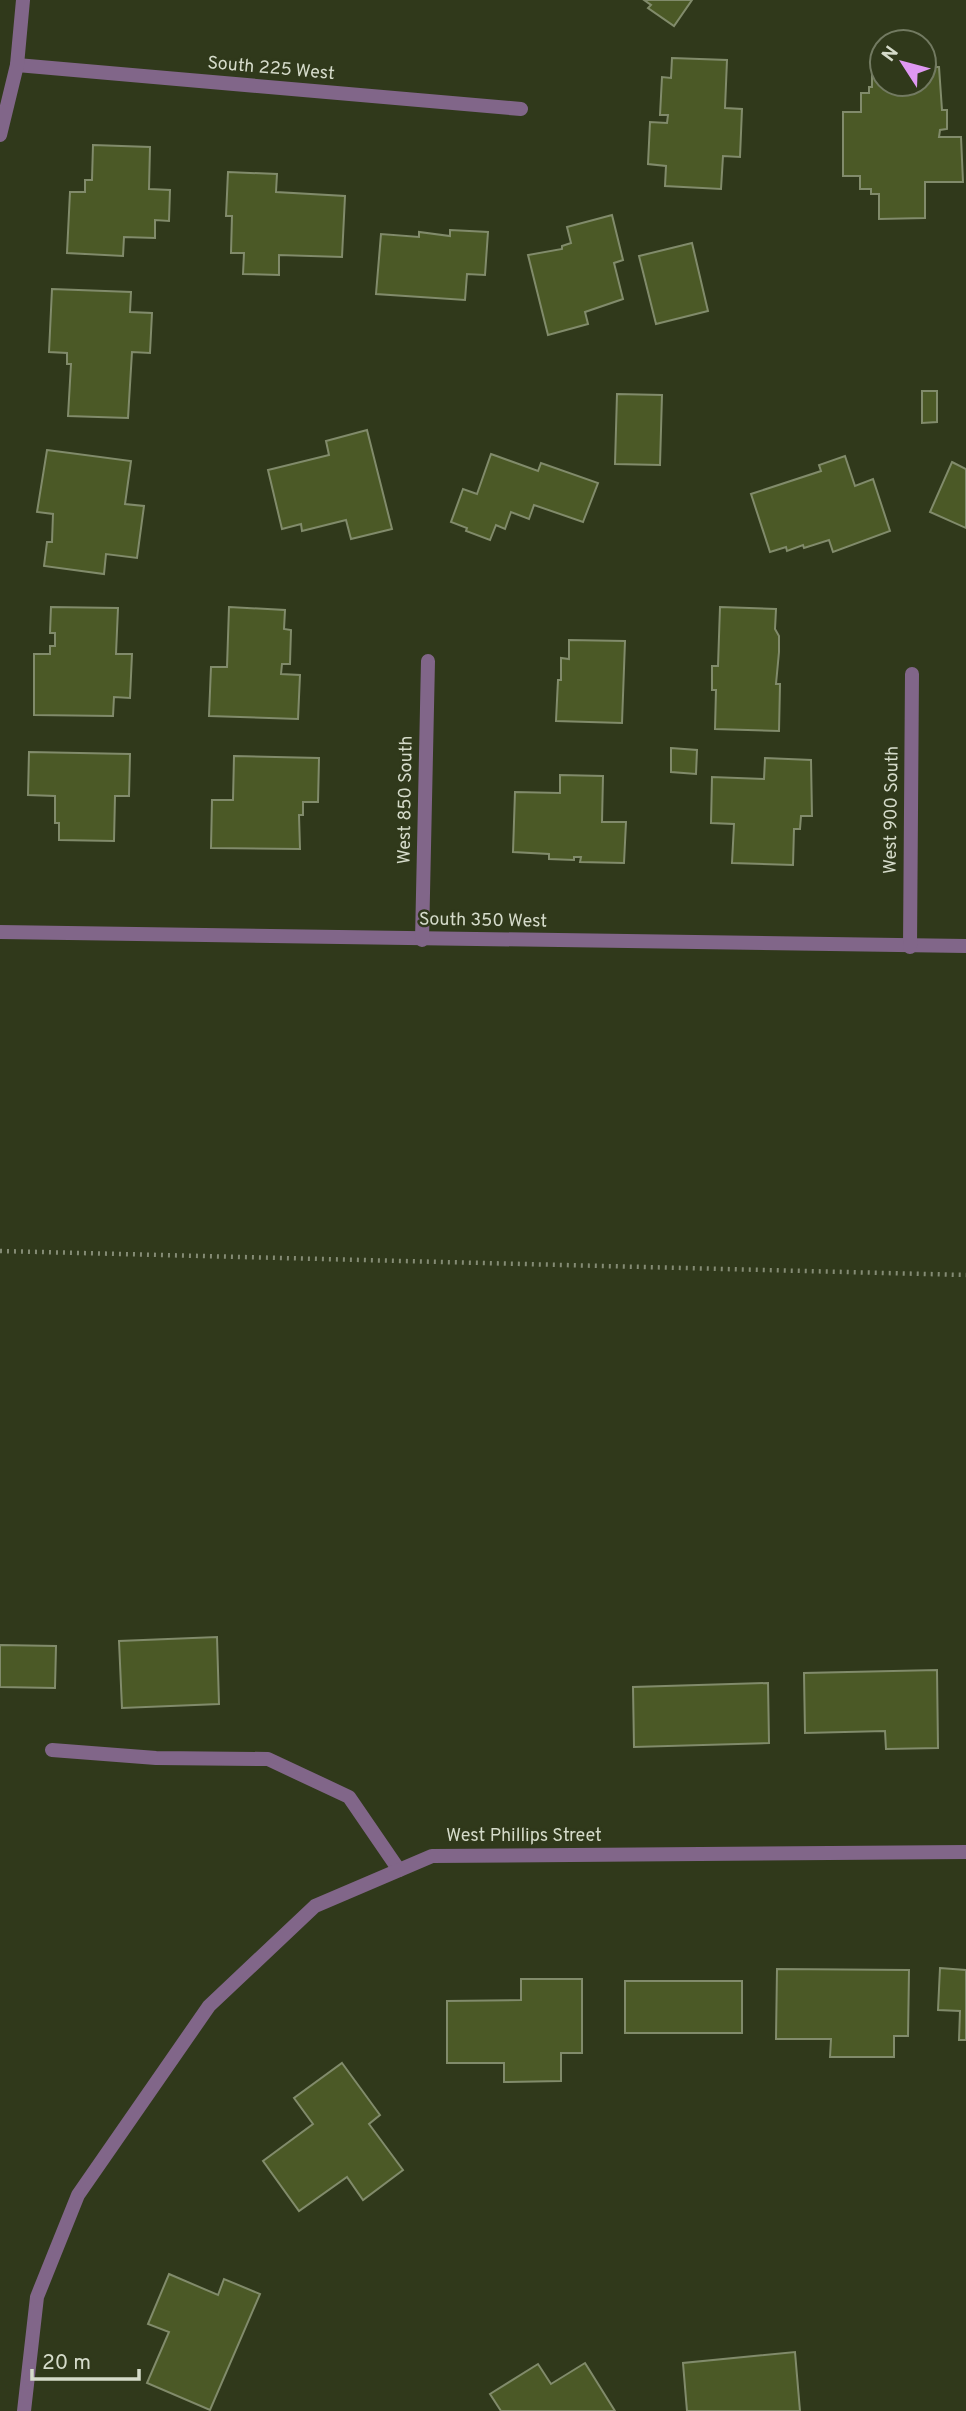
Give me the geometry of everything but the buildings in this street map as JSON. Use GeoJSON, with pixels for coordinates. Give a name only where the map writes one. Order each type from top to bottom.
{"type":"FeatureCollection","features":[{"type":"Feature","properties":{"kind":"street"},"geometry":{"type":"LineString","coordinates":[[0,135],[17,65],[23,0]]}},
{"type":"Feature","properties":{"kind":"street","name":"South 225 West"},"geometry":{"type":"LineString","coordinates":[[17,65],[521,109]]}},
{"type":"Feature","properties":{"kind":"street","name":"West 850 South"},"geometry":{"type":"LineString","coordinates":[[422,940],[428,661]]}},
{"type":"Feature","properties":{"kind":"street","name":"West 900 South"},"geometry":{"type":"LineString","coordinates":[[910,947],[912,674]]}},
{"type":"Feature","properties":{"kind":"street","name":"South 350 West"},"geometry":{"type":"LineString","coordinates":[[0,932],[966,946]]}},
{"type":"Feature","properties":{"kind":"street"},"geometry":{"type":"LineString","coordinates":[[52,1749],[156,1758],[268,1759],[349,1797],[399,1870]]}},
{"type":"Feature","properties":{"kind":"street","name":"West Phillips Street"},"geometry":{"type":"LineString","coordinates":[[24,2411],[37,2297],[78,2195],[209,2006],[315,1906],[432,1856],[966,1852]]}},
{"type":"Feature","properties":{"kind":"path"},"geometry":{"type":"LineString","coordinates":[[0,1251],[966,1275]]}}]}
